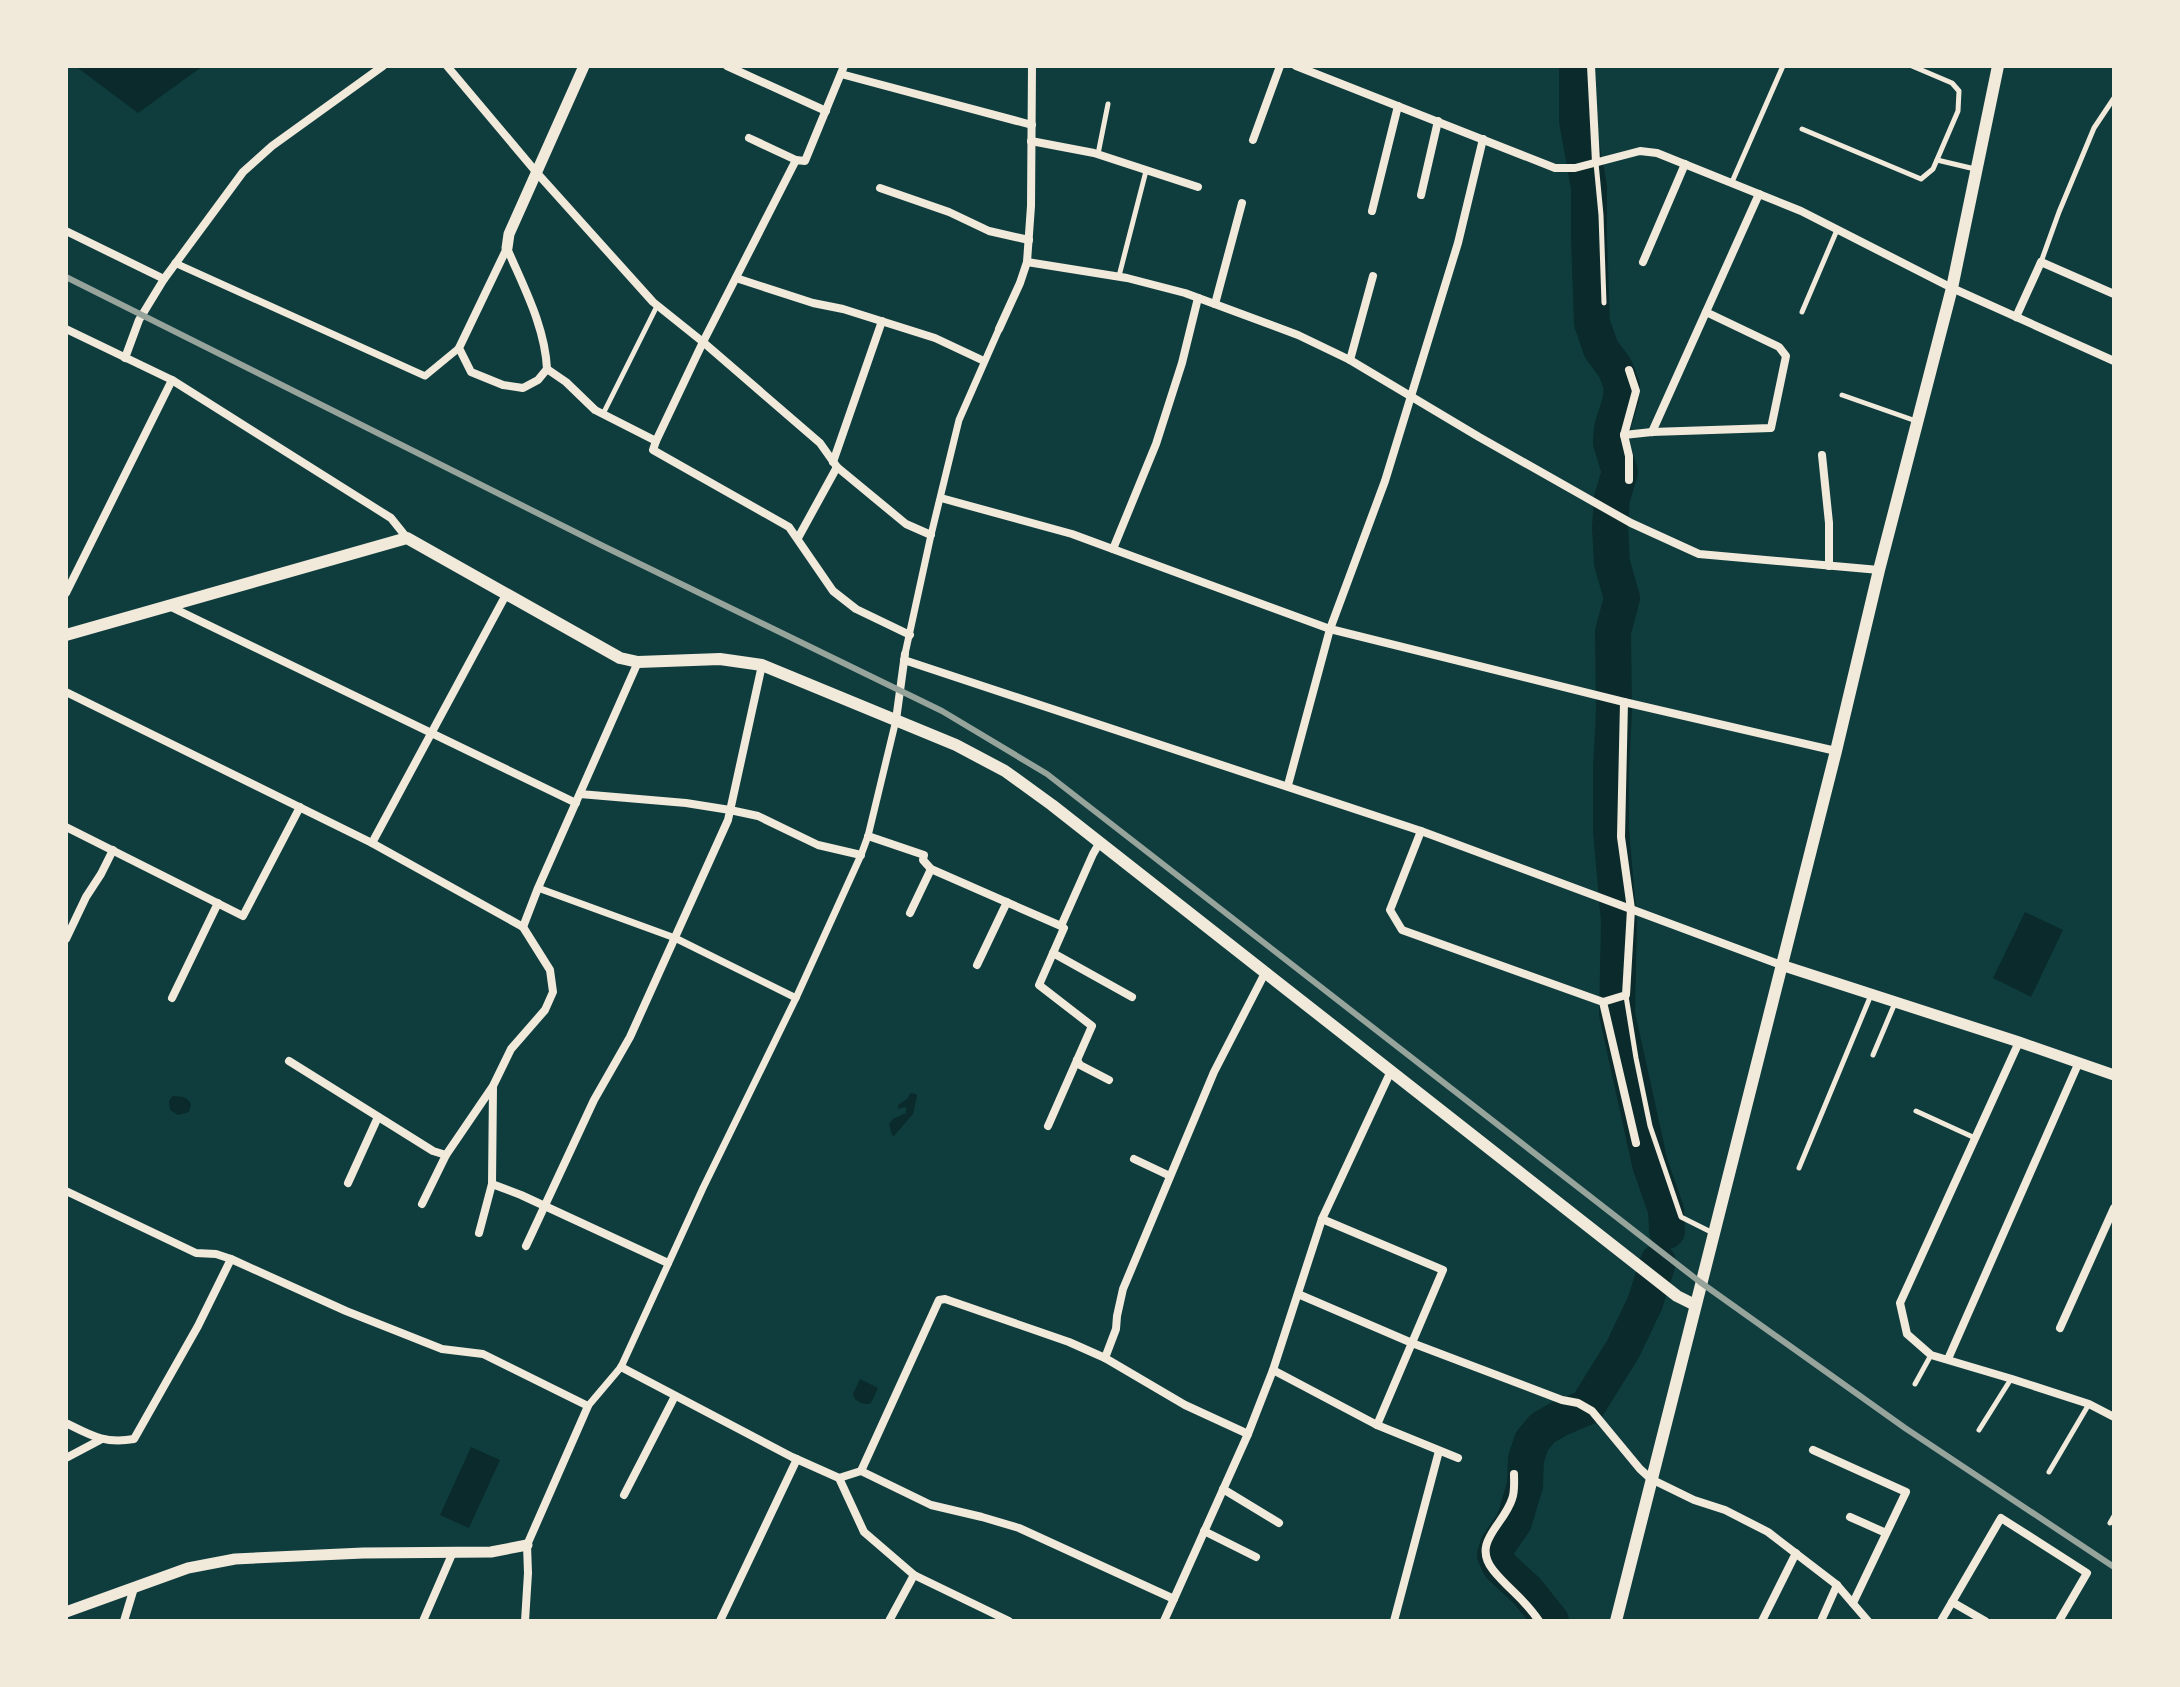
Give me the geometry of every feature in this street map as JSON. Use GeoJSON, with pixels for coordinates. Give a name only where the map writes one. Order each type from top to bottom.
{"type":"FeatureCollection","features":[{"type":"Feature","properties":{"kind":"main road"},"geometry":{"type":"LineString","coordinates":[[1616,1621],[1952,288],[1998,66]]}},
{"type":"Feature","properties":{"kind":"main road"},"geometry":{"type":"LineString","coordinates":[[66,635],[407,538],[620,658],[638,662],[720,659],[762,665],[896,720],[956,745],[1005,771],[1100,842],[1677,1296],[1695,1305]]}},
{"type":"Feature","properties":{"kind":"street"},"geometry":{"type":"LineString","coordinates":[[125,358],[139,320],[164,279],[243,172],[272,146],[383,66]]}},
{"type":"Feature","properties":{"kind":"street"},"geometry":{"type":"LineString","coordinates":[[447,66],[537,173],[657,306],[820,443],[835,464],[906,524],[931,535]]}},
{"type":"Feature","properties":{"kind":"street"},"geometry":{"type":"LineString","coordinates":[[175,263],[425,376],[459,348],[507,248],[509,234],[584,66]]}},
{"type":"Feature","properties":{"kind":"street"},"geometry":{"type":"LineString","coordinates":[[727,66],[826,111]]}},
{"type":"Feature","properties":{"kind":"street"},"geometry":{"type":"LineString","coordinates":[[525,1621],[527,1545],[588,1406],[621,1367],[796,998],[868,836],[896,720],[904,657],[959,420],[1027,262],[1031,206],[1032,66]]}},
{"type":"Feature","properties":{"kind":"street"},"geometry":{"type":"LineString","coordinates":[[1253,140],[1280,66]]}},
{"type":"Feature","properties":{"kind":"street"},"geometry":{"type":"LineString","coordinates":[[1296,66],[1555,168],[1579,167],[1640,151],[1657,153],[1801,211],[1952,288],[2114,361]]}},
{"type":"Feature","properties":{"kind":"street"},"geometry":{"type":"LineString","coordinates":[[1591,66],[1593,163]]}},
{"type":"Feature","properties":{"kind":"street"},"geometry":{"type":"LineString","coordinates":[[749,138],[796,160],[805,161],[843,70],[1032,125]]}},
{"type":"Feature","properties":{"kind":"street"},"geometry":{"type":"LineString","coordinates":[[1372,211],[1398,106]]}},
{"type":"Feature","properties":{"kind":"street"},"geometry":{"type":"LineString","coordinates":[[1421,195],[1438,121]]}},
{"type":"Feature","properties":{"kind":"street"},"geometry":{"type":"LineString","coordinates":[[1288,785],[1330,629],[1372,520],[1458,243],[1483,139]]}},
{"type":"Feature","properties":{"kind":"street"},"geometry":{"type":"LineString","coordinates":[[1031,141],[1098,154],[1198,187]]}},
{"type":"Feature","properties":{"kind":"street"},"geometry":{"type":"LineString","coordinates":[[796,160],[703,342],[653,450],[789,527],[833,591],[856,609],[910,635]]}},
{"type":"Feature","properties":{"kind":"street"},"geometry":{"type":"LineString","coordinates":[[1643,262],[1685,164]]}},
{"type":"Feature","properties":{"kind":"street"},"geometry":{"type":"LineString","coordinates":[[880,188],[949,212],[989,231],[1029,240]]}},
{"type":"Feature","properties":{"kind":"street"},"geometry":{"type":"LineString","coordinates":[[1652,432],[1759,194]]}},
{"type":"Feature","properties":{"kind":"street"},"geometry":{"type":"LineString","coordinates":[[1215,304],[1242,203]]}},
{"type":"Feature","properties":{"kind":"street"},"geometry":{"type":"LineString","coordinates":[[66,231],[164,279]]}},
{"type":"Feature","properties":{"kind":"street"},"geometry":{"type":"LineString","coordinates":[[459,348],[471,372],[503,385],[523,388],[538,380],[547,369],[546,347],[507,248]]}},
{"type":"Feature","properties":{"kind":"street"},"geometry":{"type":"LineString","coordinates":[[1027,262],[1119,276],[1198,298],[1298,335],[1350,360],[1623,519],[1699,554],[1879,570]]}},
{"type":"Feature","properties":{"kind":"street"},"geometry":{"type":"LineString","coordinates":[[2016,317],[2041,262],[2114,294]]}},
{"type":"Feature","properties":{"kind":"street"},"geometry":{"type":"LineString","coordinates":[[1350,360],[1373,276]]}},
{"type":"Feature","properties":{"kind":"street"},"geometry":{"type":"LineString","coordinates":[[736,278],[935,338],[984,361]]}},
{"type":"Feature","properties":{"kind":"street"},"geometry":{"type":"LineString","coordinates":[[1113,549],[1156,444],[1182,363],[1198,298]]}},
{"type":"Feature","properties":{"kind":"street"},"geometry":{"type":"LineString","coordinates":[[1624,435],[1771,428],[1786,356],[1779,347],[1706,312]]}},
{"type":"Feature","properties":{"kind":"street"},"geometry":{"type":"LineString","coordinates":[[798,538],[835,464],[882,321]]}},
{"type":"Feature","properties":{"kind":"street"},"geometry":{"type":"LineString","coordinates":[[66,329],[172,380],[391,518],[407,538]]}},
{"type":"Feature","properties":{"kind":"street"},"geometry":{"type":"LineString","coordinates":[[547,369],[566,382],[595,410],[656,441]]}},
{"type":"Feature","properties":{"kind":"street"},"geometry":{"type":"LineString","coordinates":[[1629,370],[1636,391],[1624,435],[1629,456],[1629,480]]}},
{"type":"Feature","properties":{"kind":"street"},"geometry":{"type":"LineString","coordinates":[[66,593],[172,380]]}},
{"type":"Feature","properties":{"kind":"street"},"geometry":{"type":"LineString","coordinates":[[1822,455],[1829,523],[1829,566]]}},
{"type":"Feature","properties":{"kind":"street"},"geometry":{"type":"LineString","coordinates":[[941,498],[1072,534],[1330,629],[1836,751]]}},
{"type":"Feature","properties":{"kind":"street"},"geometry":{"type":"LineString","coordinates":[[372,843],[507,593]]}},
{"type":"Feature","properties":{"kind":"street"},"geometry":{"type":"LineString","coordinates":[[169,606],[576,803]]}},
{"type":"Feature","properties":{"kind":"street"},"geometry":{"type":"LineString","coordinates":[[904,657],[1421,831],[1781,965],[2114,1075]]}},
{"type":"Feature","properties":{"kind":"street"},"geometry":{"type":"LineString","coordinates":[[523,927],[638,662]]}},
{"type":"Feature","properties":{"kind":"street"},"geometry":{"type":"LineString","coordinates":[[526,1246],[594,1100],[630,1037],[728,820],[762,665]]}},
{"type":"Feature","properties":{"kind":"street"},"geometry":{"type":"LineString","coordinates":[[66,692],[372,843],[523,927],[550,970],[553,992],[545,1010],[511,1049],[493,1086],[446,1155],[422,1204]]}},
{"type":"Feature","properties":{"kind":"street"},"geometry":{"type":"LineString","coordinates":[[1421,831],[1390,910],[1402,930],[1603,1002],[1626,995],[1631,909],[1621,837],[1624,702]]}},
{"type":"Feature","properties":{"kind":"street"},"geometry":{"type":"LineString","coordinates":[[580,794],[686,803],[758,816],[818,845],[861,855]]}},
{"type":"Feature","properties":{"kind":"street"},"geometry":{"type":"LineString","coordinates":[[66,827],[243,916],[300,807]]}},
{"type":"Feature","properties":{"kind":"street"},"geometry":{"type":"LineString","coordinates":[[868,836],[924,855],[923,860],[931,869],[1064,928],[1039,985],[1092,1026],[1048,1126]]}},
{"type":"Feature","properties":{"kind":"street"},"geometry":{"type":"LineString","coordinates":[[1061,926],[1100,842]]}},
{"type":"Feature","properties":{"kind":"street"},"geometry":{"type":"LineString","coordinates":[[66,939],[113,850]]}},
{"type":"Feature","properties":{"kind":"street"},"geometry":{"type":"LineString","coordinates":[[910,913],[931,869]]}},
{"type":"Feature","properties":{"kind":"street"},"geometry":{"type":"LineString","coordinates":[[538,888],[675,938],[796,998]]}},
{"type":"Feature","properties":{"kind":"street"},"geometry":{"type":"LineString","coordinates":[[977,965],[1007,902]]}},
{"type":"Feature","properties":{"kind":"street"},"geometry":{"type":"LineString","coordinates":[[172,998],[218,903]]}},
{"type":"Feature","properties":{"kind":"street"},"geometry":{"type":"LineString","coordinates":[[1053,953],[1132,997]]}},
{"type":"Feature","properties":{"kind":"street"},"geometry":{"type":"LineString","coordinates":[[1105,1358],[1116,1329],[1123,1289],[1214,1072],[1265,973]]}},
{"type":"Feature","properties":{"kind":"street"},"geometry":{"type":"LineString","coordinates":[[1603,1002],[1636,1143]]}},
{"type":"Feature","properties":{"kind":"street"},"geometry":{"type":"LineString","coordinates":[[2019,1042],[1900,1303],[1907,1334],[1931,1355],[2089,1404],[2114,1417]]}},
{"type":"Feature","properties":{"kind":"street"},"geometry":{"type":"LineString","coordinates":[[1077,1060],[1080,1065],[1109,1080]]}},
{"type":"Feature","properties":{"kind":"street"},"geometry":{"type":"LineString","coordinates":[[289,1061],[433,1151],[446,1155]]}},
{"type":"Feature","properties":{"kind":"street"},"geometry":{"type":"LineString","coordinates":[[1948,1359],[2079,1062]]}},
{"type":"Feature","properties":{"kind":"street"},"geometry":{"type":"LineString","coordinates":[[1164,1621],[1248,1434],[1273,1370],[1322,1219],[1391,1071]]}},
{"type":"Feature","properties":{"kind":"street"},"geometry":{"type":"LineString","coordinates":[[479,1233],[492,1184],[493,1086]]}},
{"type":"Feature","properties":{"kind":"street"},"geometry":{"type":"LineString","coordinates":[[348,1183],[378,1117]]}},
{"type":"Feature","properties":{"kind":"street"},"geometry":{"type":"LineString","coordinates":[[1134,1159],[1170,1176]]}},
{"type":"Feature","properties":{"kind":"street"},"geometry":{"type":"LineString","coordinates":[[492,1184],[668,1263]]}},
{"type":"Feature","properties":{"kind":"street"},"geometry":{"type":"LineString","coordinates":[[66,1191],[196,1253],[231,1259],[346,1311],[442,1349],[483,1354],[588,1406]]}},
{"type":"Feature","properties":{"kind":"street"},"geometry":{"type":"LineString","coordinates":[[2060,1328],[2114,1208]]}},
{"type":"Feature","properties":{"kind":"street"},"geometry":{"type":"LineString","coordinates":[[1322,1219],[1443,1270],[1377,1425]]}},
{"type":"Feature","properties":{"kind":"street"},"geometry":{"type":"LineString","coordinates":[[66,1423],[100,1440],[118,1442],[134,1439],[198,1326],[231,1259]]}},
{"type":"Feature","properties":{"kind":"street"},"geometry":{"type":"LineString","coordinates":[[1298,1294],[1412,1343],[1562,1400],[1578,1403],[1592,1411],[1651,1479],[1768,1532],[1837,1585],[1868,1621]]}},
{"type":"Feature","properties":{"kind":"street"},"geometry":{"type":"LineString","coordinates":[[861,1471],[939,1300],[945,1299],[1069,1342],[1105,1358],[1185,1405],[1248,1434]]}},
{"type":"Feature","properties":{"kind":"street"},"geometry":{"type":"LineString","coordinates":[[621,1367],[839,1478],[864,1532],[914,1575],[1009,1621]]}},
{"type":"Feature","properties":{"kind":"street"},"geometry":{"type":"LineString","coordinates":[[1273,1370],[1377,1425],[1458,1458]]}},
{"type":"Feature","properties":{"kind":"street"},"geometry":{"type":"LineString","coordinates":[[624,1495],[675,1396]]}},
{"type":"Feature","properties":{"kind":"street"},"geometry":{"type":"LineString","coordinates":[[66,1458],[100,1440]]}},
{"type":"Feature","properties":{"kind":"street"},"geometry":{"type":"LineString","coordinates":[[1813,1450],[1906,1492],[1853,1603]]}},
{"type":"Feature","properties":{"kind":"street"},"geometry":{"type":"LineString","coordinates":[[1394,1621],[1439,1451]]}},
{"type":"Feature","properties":{"kind":"street"},"geometry":{"type":"LineString","coordinates":[[720,1621],[797,1459]]}},
{"type":"Feature","properties":{"kind":"street"},"geometry":{"type":"LineString","coordinates":[[839,1478],[861,1471],[931,1505],[1019,1528],[1174,1599]]}},
{"type":"Feature","properties":{"kind":"street"},"geometry":{"type":"LineString","coordinates":[[1514,1474],[1513,1497],[1486,1542],[1484,1554],[1492,1569],[1528,1604],[1539,1621]]}},
{"type":"Feature","properties":{"kind":"street"},"geometry":{"type":"LineString","coordinates":[[1223,1489],[1279,1523]]}},
{"type":"Feature","properties":{"kind":"street"},"geometry":{"type":"LineString","coordinates":[[1850,1517],[1886,1533]]}},
{"type":"Feature","properties":{"kind":"street"},"geometry":{"type":"LineString","coordinates":[[1941,1621],[2001,1518],[2087,1573],[2059,1621]]}},
{"type":"Feature","properties":{"kind":"street"},"geometry":{"type":"LineString","coordinates":[[1204,1531],[1256,1557]]}},
{"type":"Feature","properties":{"kind":"street"},"geometry":{"type":"LineString","coordinates":[[66,1612],[188,1568],[235,1559],[363,1553],[491,1552],[527,1545]]}},
{"type":"Feature","properties":{"kind":"street"},"geometry":{"type":"LineString","coordinates":[[423,1621],[453,1552]]}},
{"type":"Feature","properties":{"kind":"street"},"geometry":{"type":"LineString","coordinates":[[1762,1621],[1796,1553]]}},
{"type":"Feature","properties":{"kind":"street"},"geometry":{"type":"LineString","coordinates":[[889,1621],[914,1575]]}},
{"type":"Feature","properties":{"kind":"street"},"geometry":{"type":"LineString","coordinates":[[1821,1621],[1837,1585]]}},
{"type":"Feature","properties":{"kind":"street"},"geometry":{"type":"LineString","coordinates":[[124,1621],[134,1588]]}},
{"type":"Feature","properties":{"kind":"street"},"geometry":{"type":"LineString","coordinates":[[1952,1602],[1985,1621]]}},
{"type":"Feature","properties":{"kind":"lane"},"geometry":{"type":"LineString","coordinates":[[1732,183],[1783,66]]}},
{"type":"Feature","properties":{"kind":"lane"},"geometry":{"type":"LineString","coordinates":[[1802,129],[1921,179],[1933,169],[1937,160],[1958,111],[1959,91],[1952,83],[1912,66]]}},
{"type":"Feature","properties":{"kind":"lane"},"geometry":{"type":"LineString","coordinates":[[2041,262],[2094,128],[2114,98]]}},
{"type":"Feature","properties":{"kind":"lane"},"geometry":{"type":"LineString","coordinates":[[1098,154],[1108,104]]}},
{"type":"Feature","properties":{"kind":"lane"},"geometry":{"type":"LineString","coordinates":[[1937,160],[1976,169]]}},
{"type":"Feature","properties":{"kind":"lane"},"geometry":{"type":"LineString","coordinates":[[1593,163],[1601,215],[1604,303]]}},
{"type":"Feature","properties":{"kind":"lane"},"geometry":{"type":"LineString","coordinates":[[1119,276],[1146,170]]}},
{"type":"Feature","properties":{"kind":"lane"},"geometry":{"type":"LineString","coordinates":[[1802,312],[1837,230]]}},
{"type":"Feature","properties":{"kind":"lane"},"geometry":{"type":"LineString","coordinates":[[603,414],[657,306]]}},
{"type":"Feature","properties":{"kind":"lane"},"geometry":{"type":"LineString","coordinates":[[1842,395],[1917,422]]}},
{"type":"Feature","properties":{"kind":"lane"},"geometry":{"type":"LineString","coordinates":[[1799,1168],[1871,994]]}},
{"type":"Feature","properties":{"kind":"lane"},"geometry":{"type":"LineString","coordinates":[[1626,995],[1650,1126],[1681,1217],[1713,1233]]}},
{"type":"Feature","properties":{"kind":"lane"},"geometry":{"type":"LineString","coordinates":[[1873,1055],[1896,1002]]}},
{"type":"Feature","properties":{"kind":"lane"},"geometry":{"type":"LineString","coordinates":[[1916,1111],[1975,1138]]}},
{"type":"Feature","properties":{"kind":"lane"},"geometry":{"type":"LineString","coordinates":[[1915,1384],[1931,1355]]}},
{"type":"Feature","properties":{"kind":"lane"},"geometry":{"type":"LineString","coordinates":[[1979,1430],[2012,1379]]}},
{"type":"Feature","properties":{"kind":"lane"},"geometry":{"type":"LineString","coordinates":[[2049,1472],[2089,1404]]}},
{"type":"Feature","properties":{"kind":"lane"},"geometry":{"type":"LineString","coordinates":[[2110,1523],[2114,1516]]}},
{"type":"Feature","properties":{"kind":"water"},"geometry":{"type":"Polygon","coordinates":[[[75,66],[203,66],[138,113],[75,66]]]}},
{"type":"Feature","properties":{"kind":"water"},"geometry":{"type":"Polygon","coordinates":[[[2025,912],[2063,930],[2031,997],[1993,978],[2025,912]]]}},
{"type":"Feature","properties":{"kind":"water"},"geometry":{"type":"Polygon","coordinates":[[[910,1093],[917,1096],[913,1114],[894,1136],[889,1124],[906,1113],[906,1107],[898,1109],[898,1105],[910,1093]]]}},
{"type":"Feature","properties":{"kind":"water"},"geometry":{"type":"Polygon","coordinates":[[[173,1096],[188,1100],[191,1104],[189,1112],[178,1115],[170,1110],[169,1101],[173,1096]]]}},
{"type":"Feature","properties":{"kind":"water"},"geometry":{"type":"Polygon","coordinates":[[[860,1379],[878,1388],[871,1403],[862,1403],[854,1398],[860,1379]]]}},
{"type":"Feature","properties":{"kind":"water"},"geometry":{"type":"Polygon","coordinates":[[[471,1447],[500,1460],[469,1528],[440,1515],[471,1447]]]}},
{"type":"Feature","properties":{"kind":"waterway"},"geometry":{"type":"LineString","coordinates":[[1577,66],[1577,121],[1589,187],[1592,323],[1601,349],[1615,368],[1622,386],[1612,428],[1611,443],[1620,472],[1612,498],[1610,527],[1612,563],[1622,598],[1613,632],[1611,769],[1611,830],[1619,922],[1617,1014],[1650,1164],[1666,1210],[1667,1231]]}},
{"type":"Feature","properties":{"kind":"waterway"},"geometry":{"type":"LineString","coordinates":[[1551,1621],[1527,1591],[1500,1566],[1495,1555],[1514,1522],[1525,1485],[1526,1459],[1532,1441],[1543,1428],[1587,1407],[1623,1349],[1645,1303],[1658,1262]]}},
{"type":"Feature","properties":{"kind":"railway"},"geometry":{"type":"LineString","coordinates":[[66,277],[603,546],[942,711],[1047,774],[1700,1282],[1905,1428],[2114,1567]]}}]}
